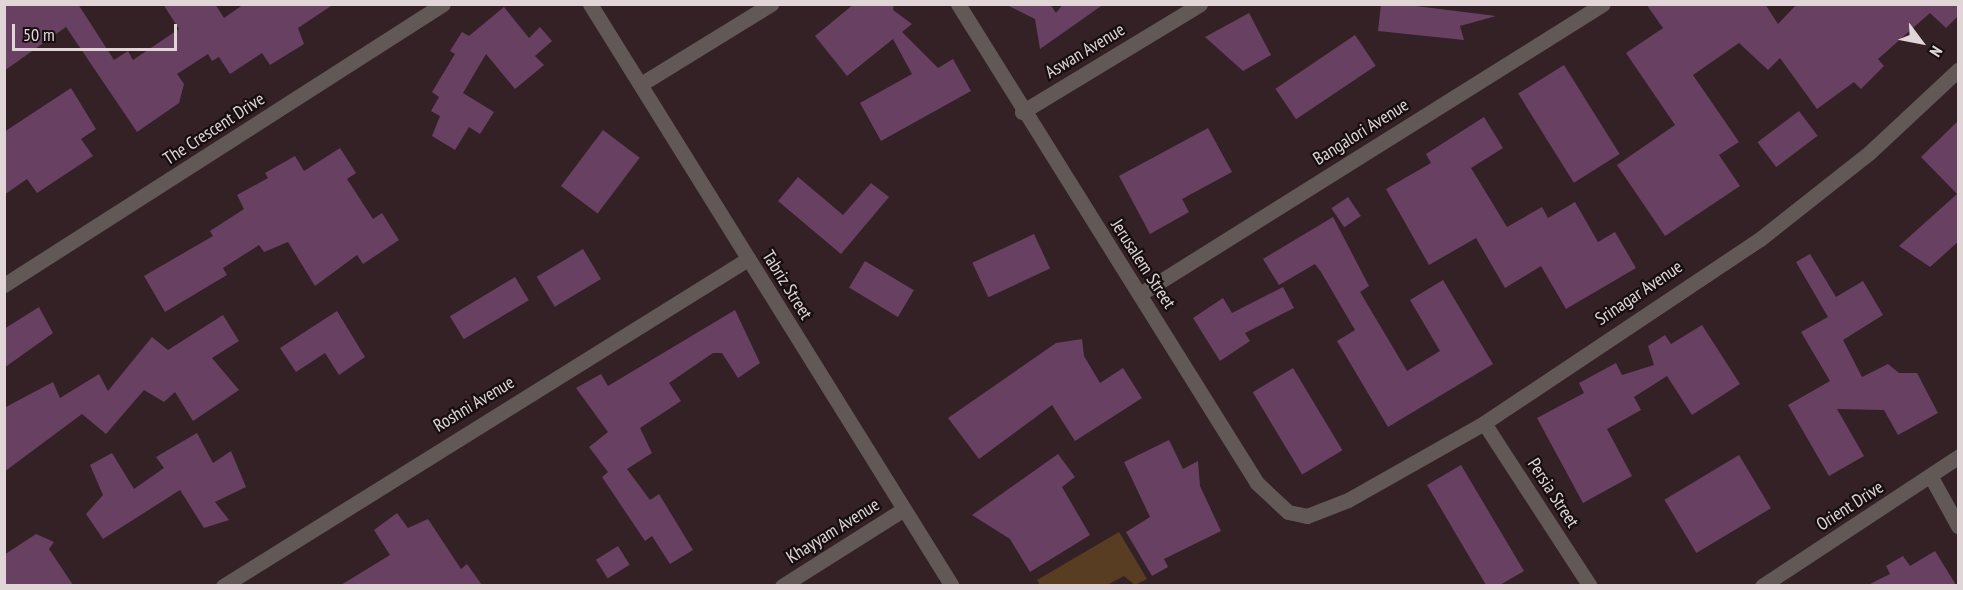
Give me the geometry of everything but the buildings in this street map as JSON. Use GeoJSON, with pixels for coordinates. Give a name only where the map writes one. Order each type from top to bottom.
{"type":"FeatureCollection","features":[{"type":"Feature","properties":{"kind":"street","name":"The Crescent Drive"},"geometry":{"type":"LineString","coordinates":[[4,285],[443,4]]}},
{"type":"Feature","properties":{"kind":"street","name":"Tabriz Street"},"geometry":{"type":"LineString","coordinates":[[590,4],[952,585]]}},
{"type":"Feature","properties":{"kind":"street"},"geometry":{"type":"LineString","coordinates":[[641,84],[771,4]]}},
{"type":"Feature","properties":{"kind":"street","name":"Jerusalem Street"},"geometry":{"type":"LineString","coordinates":[[958,4],[1022,112],[1140,294],[1257,483],[1288,512],[1318,515]]}},
{"type":"Feature","properties":{"kind":"street","name":"Aswan Avenue"},"geometry":{"type":"LineString","coordinates":[[1022,112],[1200,4]]}},
{"type":"Feature","properties":{"kind":"street","name":"Bangalori Avenue"},"geometry":{"type":"LineString","coordinates":[[1140,294],[1603,4]]}},
{"type":"Feature","properties":{"kind":"street","name":"Srinagar Avenue"},"geometry":{"type":"LineString","coordinates":[[1318,515],[1484,423],[1807,205],[1959,70]]}},
{"type":"Feature","properties":{"kind":"street","name":"Roshni Avenue"},"geometry":{"type":"LineString","coordinates":[[223,585],[748,259]]}},
{"type":"Feature","properties":{"kind":"street","name":"Persia Street"},"geometry":{"type":"LineString","coordinates":[[1484,423],[1590,585]]}},
{"type":"Feature","properties":{"kind":"street","name":"Orient Drive"},"geometry":{"type":"LineString","coordinates":[[1762,585],[1959,457]]}},
{"type":"Feature","properties":{"kind":"street"},"geometry":{"type":"LineString","coordinates":[[1931,477],[1959,526]]}},
{"type":"Feature","properties":{"kind":"street","name":"Khayyam Avenue"},"geometry":{"type":"LineString","coordinates":[[782,585],[904,509]]}},
{"type":"Feature","properties":{"kind":"shaded area"},"geometry":{"type":"Polygon","coordinates":[[[1119,532],[1147,579],[1135,585],[1124,576],[1107,585],[1040,585],[1037,580],[1119,532]]]}}]}
